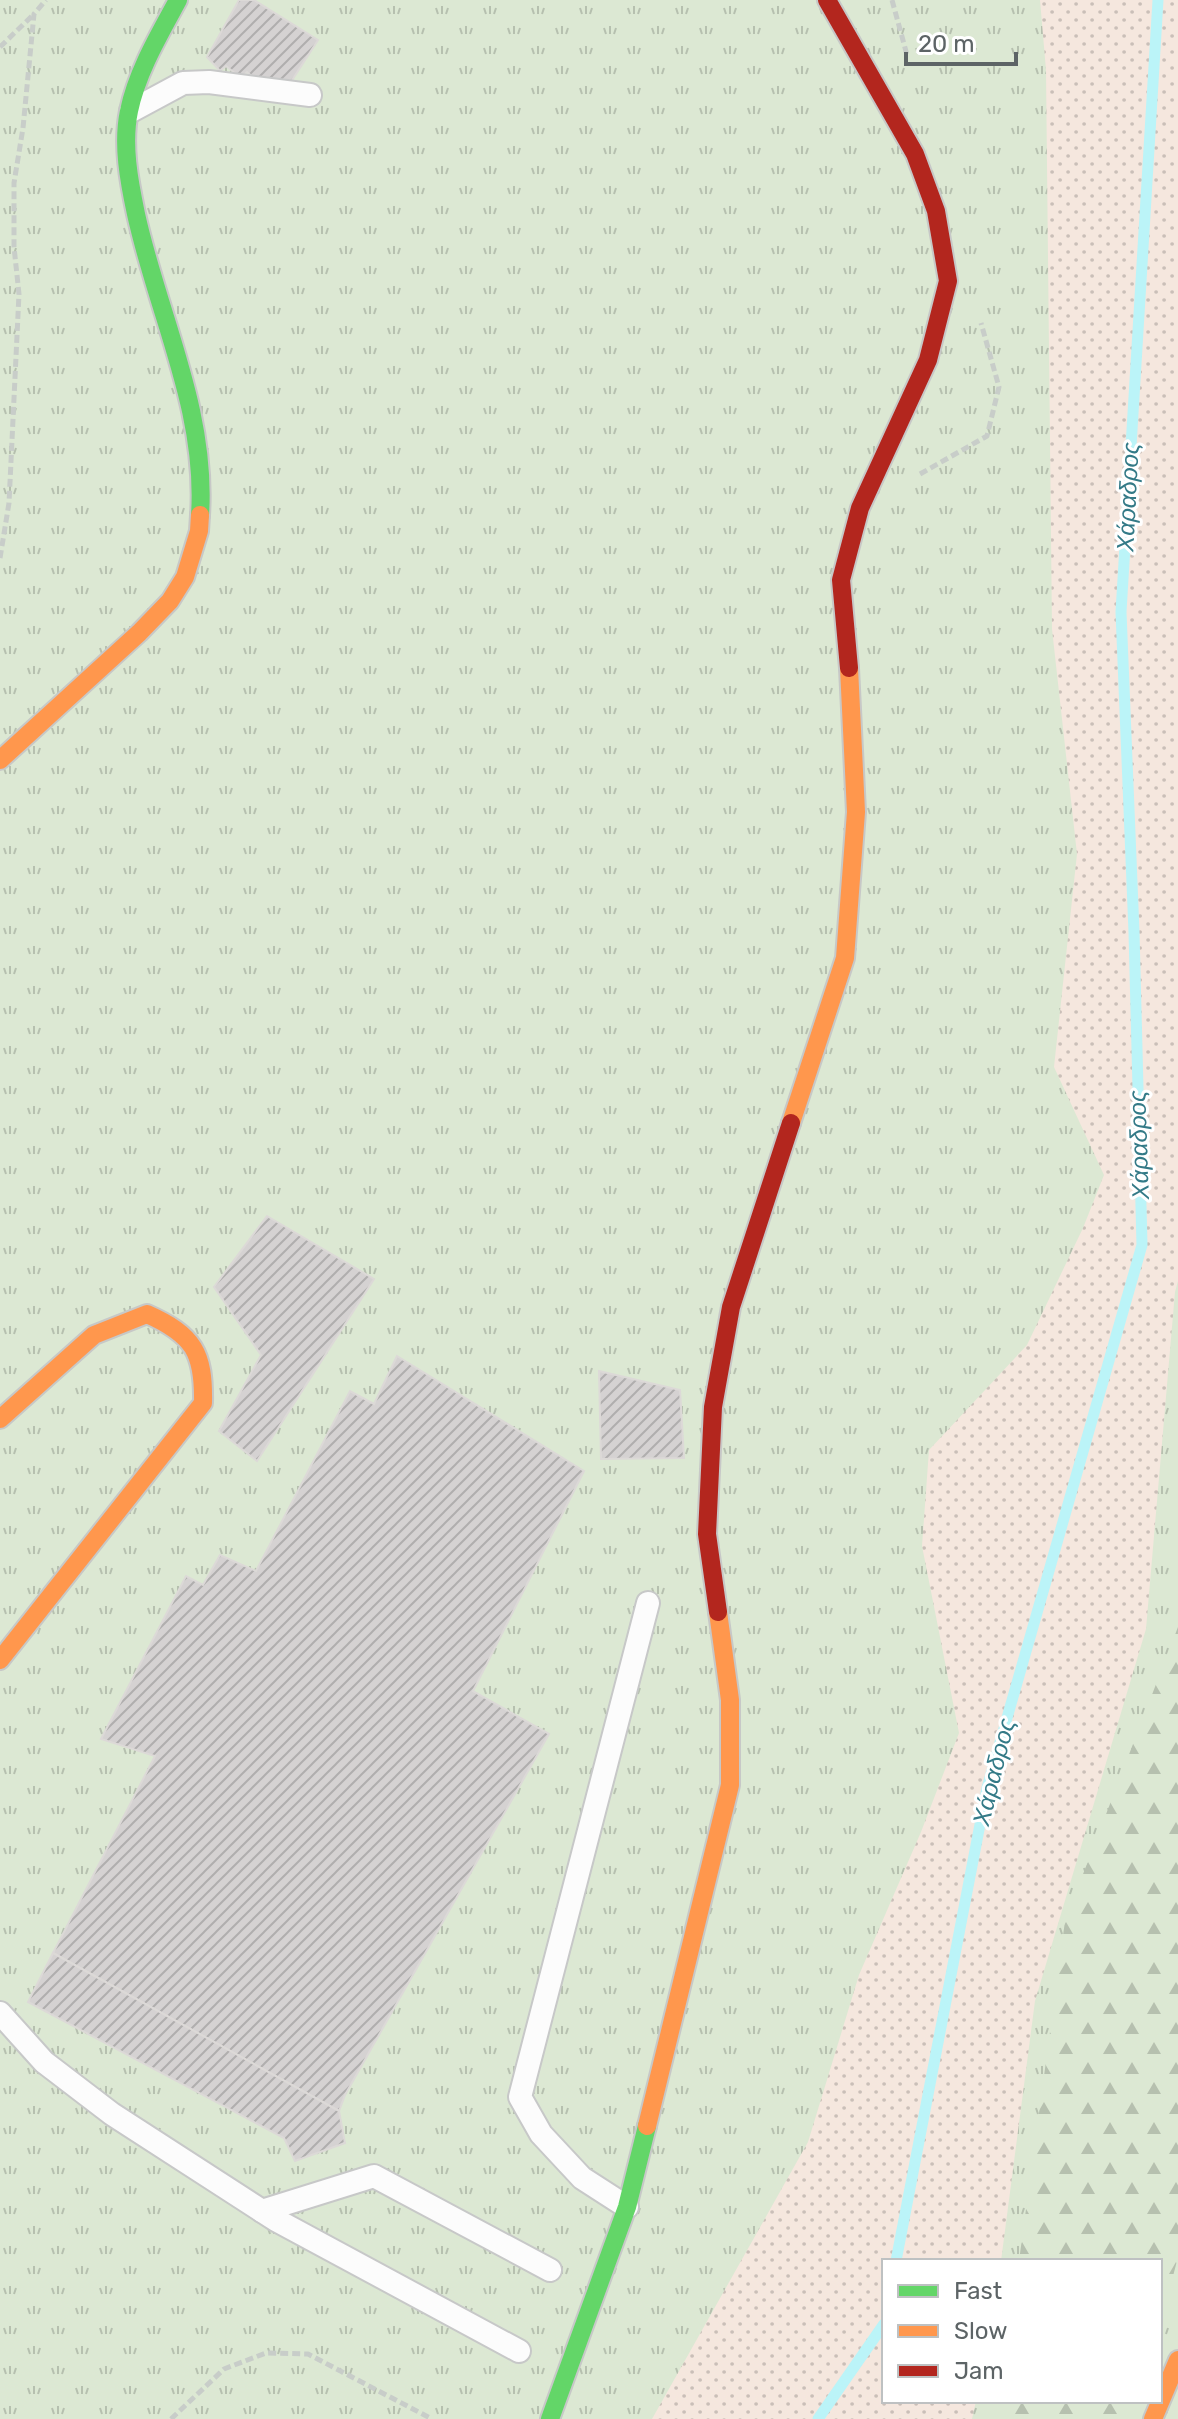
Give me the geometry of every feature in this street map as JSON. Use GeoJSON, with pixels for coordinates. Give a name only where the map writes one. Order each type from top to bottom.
{"type":"FeatureCollection","features":[{"type":"Feature","properties":{"kind":"street"},"geometry":{"type":"LineString","coordinates":[[0,760],[158,615],[185,578],[197,538],[204,487],[198,430],[136,218],[128,166],[129,112],[165,23],[178,0]]}},
{"type":"Feature","properties":{"kind":"street"},"geometry":{"type":"LineString","coordinates":[[550,2419],[627,2207],[730,1785],[730,1700],[707,1534],[713,1407],[731,1307],[845,958],[856,812],[852,694],[841,580],[860,508],[928,360],[948,281],[936,211],[915,154],[827,0]]}},
{"type":"Feature","properties":{"kind":"street"},"geometry":{"type":"LineString","coordinates":[[0,1419],[94,1335],[147,1314],[174,1325],[190,1344],[203,1370],[203,1403],[0,1660]]}},
{"type":"Feature","properties":{"kind":"street"},"geometry":{"type":"LineString","coordinates":[[1162,2398],[1178,2360]]}},
{"type":"Feature","properties":{"kind":"lane"},"geometry":{"type":"LineString","coordinates":[[129,112],[183,83],[209,82],[310,95]]}},
{"type":"Feature","properties":{"kind":"lane"},"geometry":{"type":"LineString","coordinates":[[627,2207],[582,2178],[541,2134],[520,2097],[648,1603]]}},
{"type":"Feature","properties":{"kind":"lane"},"geometry":{"type":"LineString","coordinates":[[0,2013],[44,2062],[112,2114],[262,2211],[519,2351]]}},
{"type":"Feature","properties":{"kind":"lane"},"geometry":{"type":"LineString","coordinates":[[262,2211],[374,2176],[550,2270]]}},
{"type":"Feature","properties":{"kind":"path"},"geometry":{"type":"LineString","coordinates":[[0,47],[46,0]]}},
{"type":"Feature","properties":{"kind":"path"},"geometry":{"type":"LineString","coordinates":[[0,558],[9,503],[19,294],[14,247],[14,183],[23,128],[34,14]]}},
{"type":"Feature","properties":{"kind":"path"},"geometry":{"type":"LineString","coordinates":[[171,2419],[224,2369],[266,2353],[308,2354],[432,2419]]}},
{"type":"Feature","properties":{"kind":"green space"},"geometry":{"type":"Polygon","coordinates":[[[0,0],[1178,0],[1178,2419],[0,2419],[0,0]]]}},
{"type":"Feature","properties":{"kind":"green space"},"geometry":{"type":"Polygon","coordinates":[[[1178,1627],[1178,2257],[1162,2318],[1162,2259],[1019,2259],[1065,1921],[1178,1627]]]}},
{"type":"Feature","properties":{"kind":"green space"},"geometry":{"type":"Polygon","coordinates":[[[999,2403],[1138,2403],[1131,2419],[996,2419],[999,2403]]]}},
{"type":"Feature","properties":{"kind":"sand"},"geometry":{"type":"Polygon","coordinates":[[[1040,0],[1178,0],[1178,1281],[1146,1629],[1035,2001],[1001,2259],[882,2259],[882,2403],[976,2403],[972,2419],[652,2419],[808,2142],[859,1975],[921,1832],[959,1733],[922,1546],[929,1450],[1027,1345],[1083,1228],[1104,1175],[1054,1067],[1077,854],[1052,629],[1046,70],[1040,0]]]}},
{"type":"Feature","properties":{"kind":"building"},"geometry":{"type":"Polygon","coordinates":[[[239,0],[254,0],[318,40],[285,91],[267,77],[261,84],[247,72],[241,78],[226,66],[220,71],[207,57],[239,0]]]}},
{"type":"Feature","properties":{"kind":"building"},"geometry":{"type":"Polygon","coordinates":[[[267,1216],[374,1279],[257,1461],[219,1431],[261,1355],[214,1287],[267,1216]]]}},
{"type":"Feature","properties":{"kind":"building"},"geometry":{"type":"Polygon","coordinates":[[[397,1356],[584,1471],[473,1691],[549,1734],[345,2095],[339,2111],[53,1953],[155,1756],[101,1739],[186,1576],[203,1585],[220,1555],[256,1571],[350,1391],[374,1404],[397,1356]]]}},
{"type":"Feature","properties":{"kind":"building"},"geometry":{"type":"Polygon","coordinates":[[[599,1371],[680,1390],[684,1458],[601,1459],[599,1371]]]}},
{"type":"Feature","properties":{"kind":"building"},"geometry":{"type":"Polygon","coordinates":[[[53,1953],[339,2111],[345,2143],[295,2161],[284,2138],[28,2002],[53,1953]]]}},
{"type":"Feature","properties":{"kind":"waterway","name":"Χάραδρος"},"geometry":{"type":"LineString","coordinates":[[896,2259],[987,1788],[1142,1245],[1121,612],[1158,0]]}},
{"type":"Feature","properties":{"kind":"waterway","name":"Χάραδρος"},"geometry":{"type":"LineString","coordinates":[[818,2419],[882,2327]]}},
{"type":"Feature","properties":{"kind":"traffic: fast"},"geometry":{"type":"LineString","coordinates":[[178,0],[137,82],[129,111],[126,149],[145,252],[189,400],[200,476],[200,515]]}},
{"type":"Feature","properties":{"kind":"traffic: fast"},"geometry":{"type":"LineString","coordinates":[[550,2419],[627,2207],[647,2126]]}},
{"type":"Feature","properties":{"kind":"traffic: slow"},"geometry":{"type":"LineString","coordinates":[[0,760],[170,601],[185,577],[199,531],[200,515]]}},
{"type":"Feature","properties":{"kind":"traffic: slow"},"geometry":{"type":"LineString","coordinates":[[791,1123],[845,958],[856,812],[849,668]]}},
{"type":"Feature","properties":{"kind":"traffic: slow"},"geometry":{"type":"LineString","coordinates":[[0,1419],[94,1335],[147,1314],[186,1338],[198,1358],[203,1403],[0,1660]]}},
{"type":"Feature","properties":{"kind":"traffic: slow"},"geometry":{"type":"LineString","coordinates":[[647,2126],[730,1785],[730,1700],[718,1612]]}},
{"type":"Feature","properties":{"kind":"traffic: slow"},"geometry":{"type":"LineString","coordinates":[[1162,2398],[1178,2360]]}},
{"type":"Feature","properties":{"kind":"traffic: slow"},"geometry":{"type":"LineString","coordinates":[[1153,2419],[1160,2403]]}},
{"type":"Feature","properties":{"kind":"traffic: jam"},"geometry":{"type":"LineString","coordinates":[[827,0],[915,154],[936,211],[948,281],[928,360],[860,508],[841,580],[849,668]]}},
{"type":"Feature","properties":{"kind":"traffic: jam"},"geometry":{"type":"LineString","coordinates":[[718,1612],[707,1534],[713,1407],[731,1307],[791,1123]]}}]}
